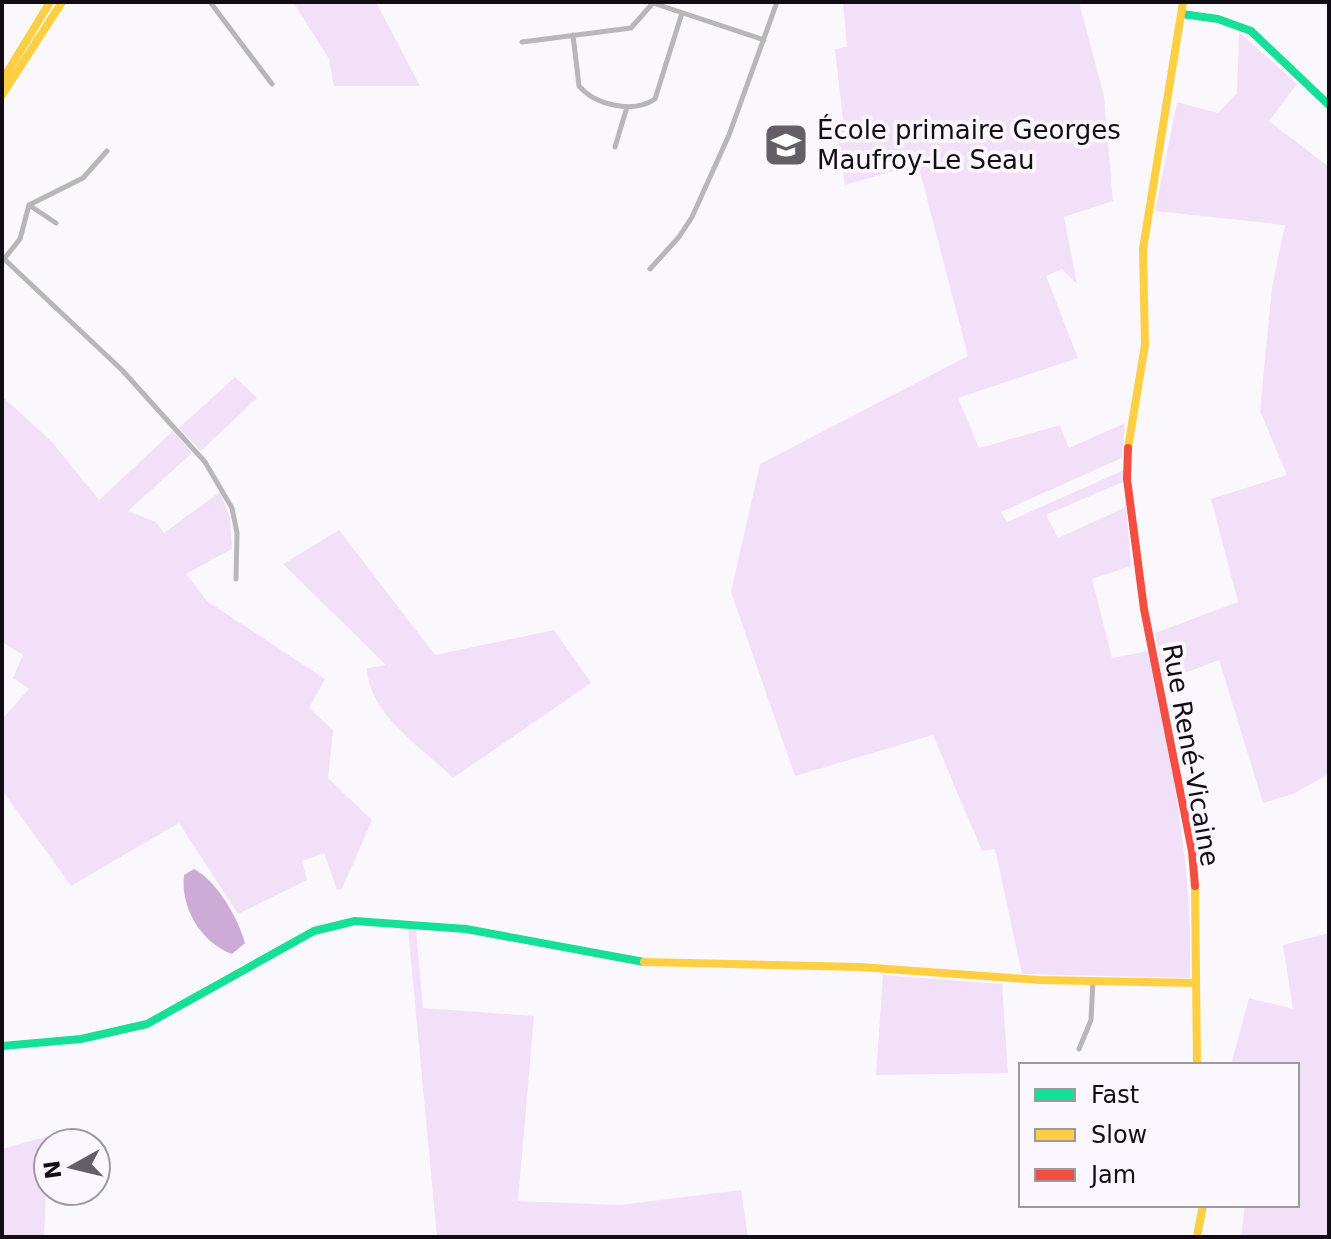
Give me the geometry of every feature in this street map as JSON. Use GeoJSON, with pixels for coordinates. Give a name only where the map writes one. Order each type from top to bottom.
{"type":"FeatureCollection","features":[{"type":"Feature","properties":{"kind":"street"},"geometry":{"type":"LineString","coordinates":[[2,81],[50,2]]}},
{"type":"Feature","properties":{"kind":"street"},"geometry":{"type":"LineString","coordinates":[[2,95],[62,2]]}},
{"type":"Feature","properties":{"kind":"street"},"geometry":{"type":"LineString","coordinates":[[210,2],[272,84]]}},
{"type":"Feature","properties":{"kind":"street"},"geometry":{"type":"LineString","coordinates":[[522,42],[631,28],[653,2],[764,40]]}},
{"type":"Feature","properties":{"kind":"street"},"geometry":{"type":"LineString","coordinates":[[650,269],[679,237],[692,217],[729,135],[777,2]]}},
{"type":"Feature","properties":{"kind":"street","name":"Rue René-Vicaine"},"geometry":{"type":"LineString","coordinates":[[1183,2],[1143,249],[1145,345],[1128,439],[1129,502],[1144,609],[1188,820],[1196,903],[1197,1063]]}},
{"type":"Feature","properties":{"kind":"street"},"geometry":{"type":"LineString","coordinates":[[573,35],[579,86],[584,92],[616,106],[627,107],[655,99],[682,13]]}},
{"type":"Feature","properties":{"kind":"street"},"geometry":{"type":"LineString","coordinates":[[1182,14],[1218,19],[1251,31],[1329,105]]}},
{"type":"Feature","properties":{"kind":"street"},"geometry":{"type":"LineString","coordinates":[[615,147],[627,107]]}},
{"type":"Feature","properties":{"kind":"street"},"geometry":{"type":"LineString","coordinates":[[107,151],[83,178],[29,205],[20,239],[3,258],[122,370],[205,462],[232,508],[237,533],[236,579]]}},
{"type":"Feature","properties":{"kind":"street"},"geometry":{"type":"LineString","coordinates":[[29,205],[56,223]]}},
{"type":"Feature","properties":{"kind":"street"},"geometry":{"type":"LineString","coordinates":[[2,1046],[81,1039],[147,1024],[314,931],[355,921],[466,929],[638,962],[734,967],[860,967],[1195,983]]}},
{"type":"Feature","properties":{"kind":"street"},"geometry":{"type":"LineString","coordinates":[[1079,1049],[1091,1020],[1093,980]]}},
{"type":"Feature","properties":{"kind":"street"},"geometry":{"type":"LineString","coordinates":[[1197,1237],[1203,1207]]}},
{"type":"Feature","properties":{"kind":"shaded area"},"geometry":{"type":"Polygon","coordinates":[[[293,2],[376,2],[420,86],[334,86],[329,59],[293,2]]]}},
{"type":"Feature","properties":{"kind":"shaded area"},"geometry":{"type":"Polygon","coordinates":[[[843,2],[1079,2],[1104,96],[1113,201],[1064,217],[1077,284],[1062,269],[1046,276],[1078,358],[958,398],[979,448],[1060,425],[1069,448],[1125,423],[1122,458],[1001,512],[1007,522],[1124,470],[1123,482],[1046,515],[1058,538],[1126,507],[1131,566],[1092,579],[1112,658],[1149,651],[1184,853],[1190,978],[1022,974],[995,849],[982,851],[933,735],[795,776],[731,592],[760,464],[968,356],[918,164],[845,185],[835,126],[843,120],[835,49],[847,47],[843,2]]]}},
{"type":"Feature","properties":{"kind":"shaded area"},"geometry":{"type":"Polygon","coordinates":[[[1239,32],[1297,84],[1269,121],[1329,167],[1329,774],[1293,794],[1263,803],[1219,660],[1164,681],[1155,633],[1238,602],[1211,499],[1287,475],[1260,411],[1272,287],[1285,225],[1155,211],[1177,102],[1218,113],[1237,93],[1239,32]]]}},
{"type":"Feature","properties":{"kind":"shaded area"},"geometry":{"type":"Polygon","coordinates":[[[235,377],[257,398],[201,451],[179,428],[235,377]]]}},
{"type":"Feature","properties":{"kind":"shaded area"},"geometry":{"type":"Polygon","coordinates":[[[2,396],[52,442],[99,500],[173,431],[192,453],[128,511],[156,522],[164,533],[220,492],[230,518],[232,549],[186,574],[207,601],[325,679],[309,708],[333,730],[328,778],[372,820],[342,889],[337,890],[324,853],[302,861],[307,880],[238,914],[179,823],[71,886],[2,790],[2,719],[29,689],[13,678],[23,655],[2,642],[2,396]]]}},
{"type":"Feature","properties":{"kind":"shaded area"},"geometry":{"type":"Polygon","coordinates":[[[339,530],[435,655],[554,630],[591,683],[453,778],[399,729],[377,700],[367,668],[386,665],[283,564],[339,530]]]}},
{"type":"Feature","properties":{"kind":"shaded area"},"geometry":{"type":"Polygon","coordinates":[[[194,869],[211,882],[226,901],[237,923],[245,943],[232,954],[202,933],[189,911],[184,875],[194,869]]]}},
{"type":"Feature","properties":{"kind":"shaded area"},"geometry":{"type":"Polygon","coordinates":[[[416,928],[423,1008],[534,1016],[518,1201],[619,1205],[741,1190],[748,1237],[437,1237],[408,929],[416,928]]]}},
{"type":"Feature","properties":{"kind":"shaded area"},"geometry":{"type":"Polygon","coordinates":[[[1329,933],[1329,1237],[1241,1237],[1245,1207],[1299,1207],[1299,1063],[1232,1063],[1249,998],[1293,1009],[1283,945],[1329,933]]]}},
{"type":"Feature","properties":{"kind":"shaded area"},"geometry":{"type":"Polygon","coordinates":[[[883,975],[1002,984],[1008,1073],[876,1075],[883,975]]]}},
{"type":"Feature","properties":{"kind":"shaded area"},"geometry":{"type":"Polygon","coordinates":[[[32,1141],[32,1207],[45,1207],[44,1237],[2,1237],[2,1149],[32,1141]]]}},
{"type":"Feature","properties":{"kind":"traffic: fast"},"geometry":{"type":"LineString","coordinates":[[1182,14],[1218,19],[1251,31],[1329,105]]}},
{"type":"Feature","properties":{"kind":"traffic: fast"},"geometry":{"type":"LineString","coordinates":[[2,1046],[81,1039],[147,1024],[314,931],[355,921],[466,929],[644,962]]}},
{"type":"Feature","properties":{"kind":"traffic: slow"},"geometry":{"type":"LineString","coordinates":[[2,81],[50,2]]}},
{"type":"Feature","properties":{"kind":"traffic: slow"},"geometry":{"type":"LineString","coordinates":[[2,95],[62,2]]}},
{"type":"Feature","properties":{"kind":"traffic: slow"},"geometry":{"type":"LineString","coordinates":[[1128,448],[1145,345],[1143,249],[1183,2]]}},
{"type":"Feature","properties":{"kind":"traffic: slow"},"geometry":{"type":"LineString","coordinates":[[1195,886],[1197,1063]]}},
{"type":"Feature","properties":{"kind":"traffic: slow"},"geometry":{"type":"LineString","coordinates":[[644,962],[860,967],[1039,980],[1195,983]]}},
{"type":"Feature","properties":{"kind":"traffic: slow"},"geometry":{"type":"LineString","coordinates":[[1197,1237],[1203,1207]]}},
{"type":"Feature","properties":{"kind":"traffic: jam"},"geometry":{"type":"LineString","coordinates":[[1128,448],[1127,479],[1144,609],[1192,851],[1195,886]]}},
{"type":"Feature","properties":{"kind":"place","name":"École primaire Georges Maufroy-Le Seau"},"geometry":{"type":"Point","coordinates":[786,145]}}]}
